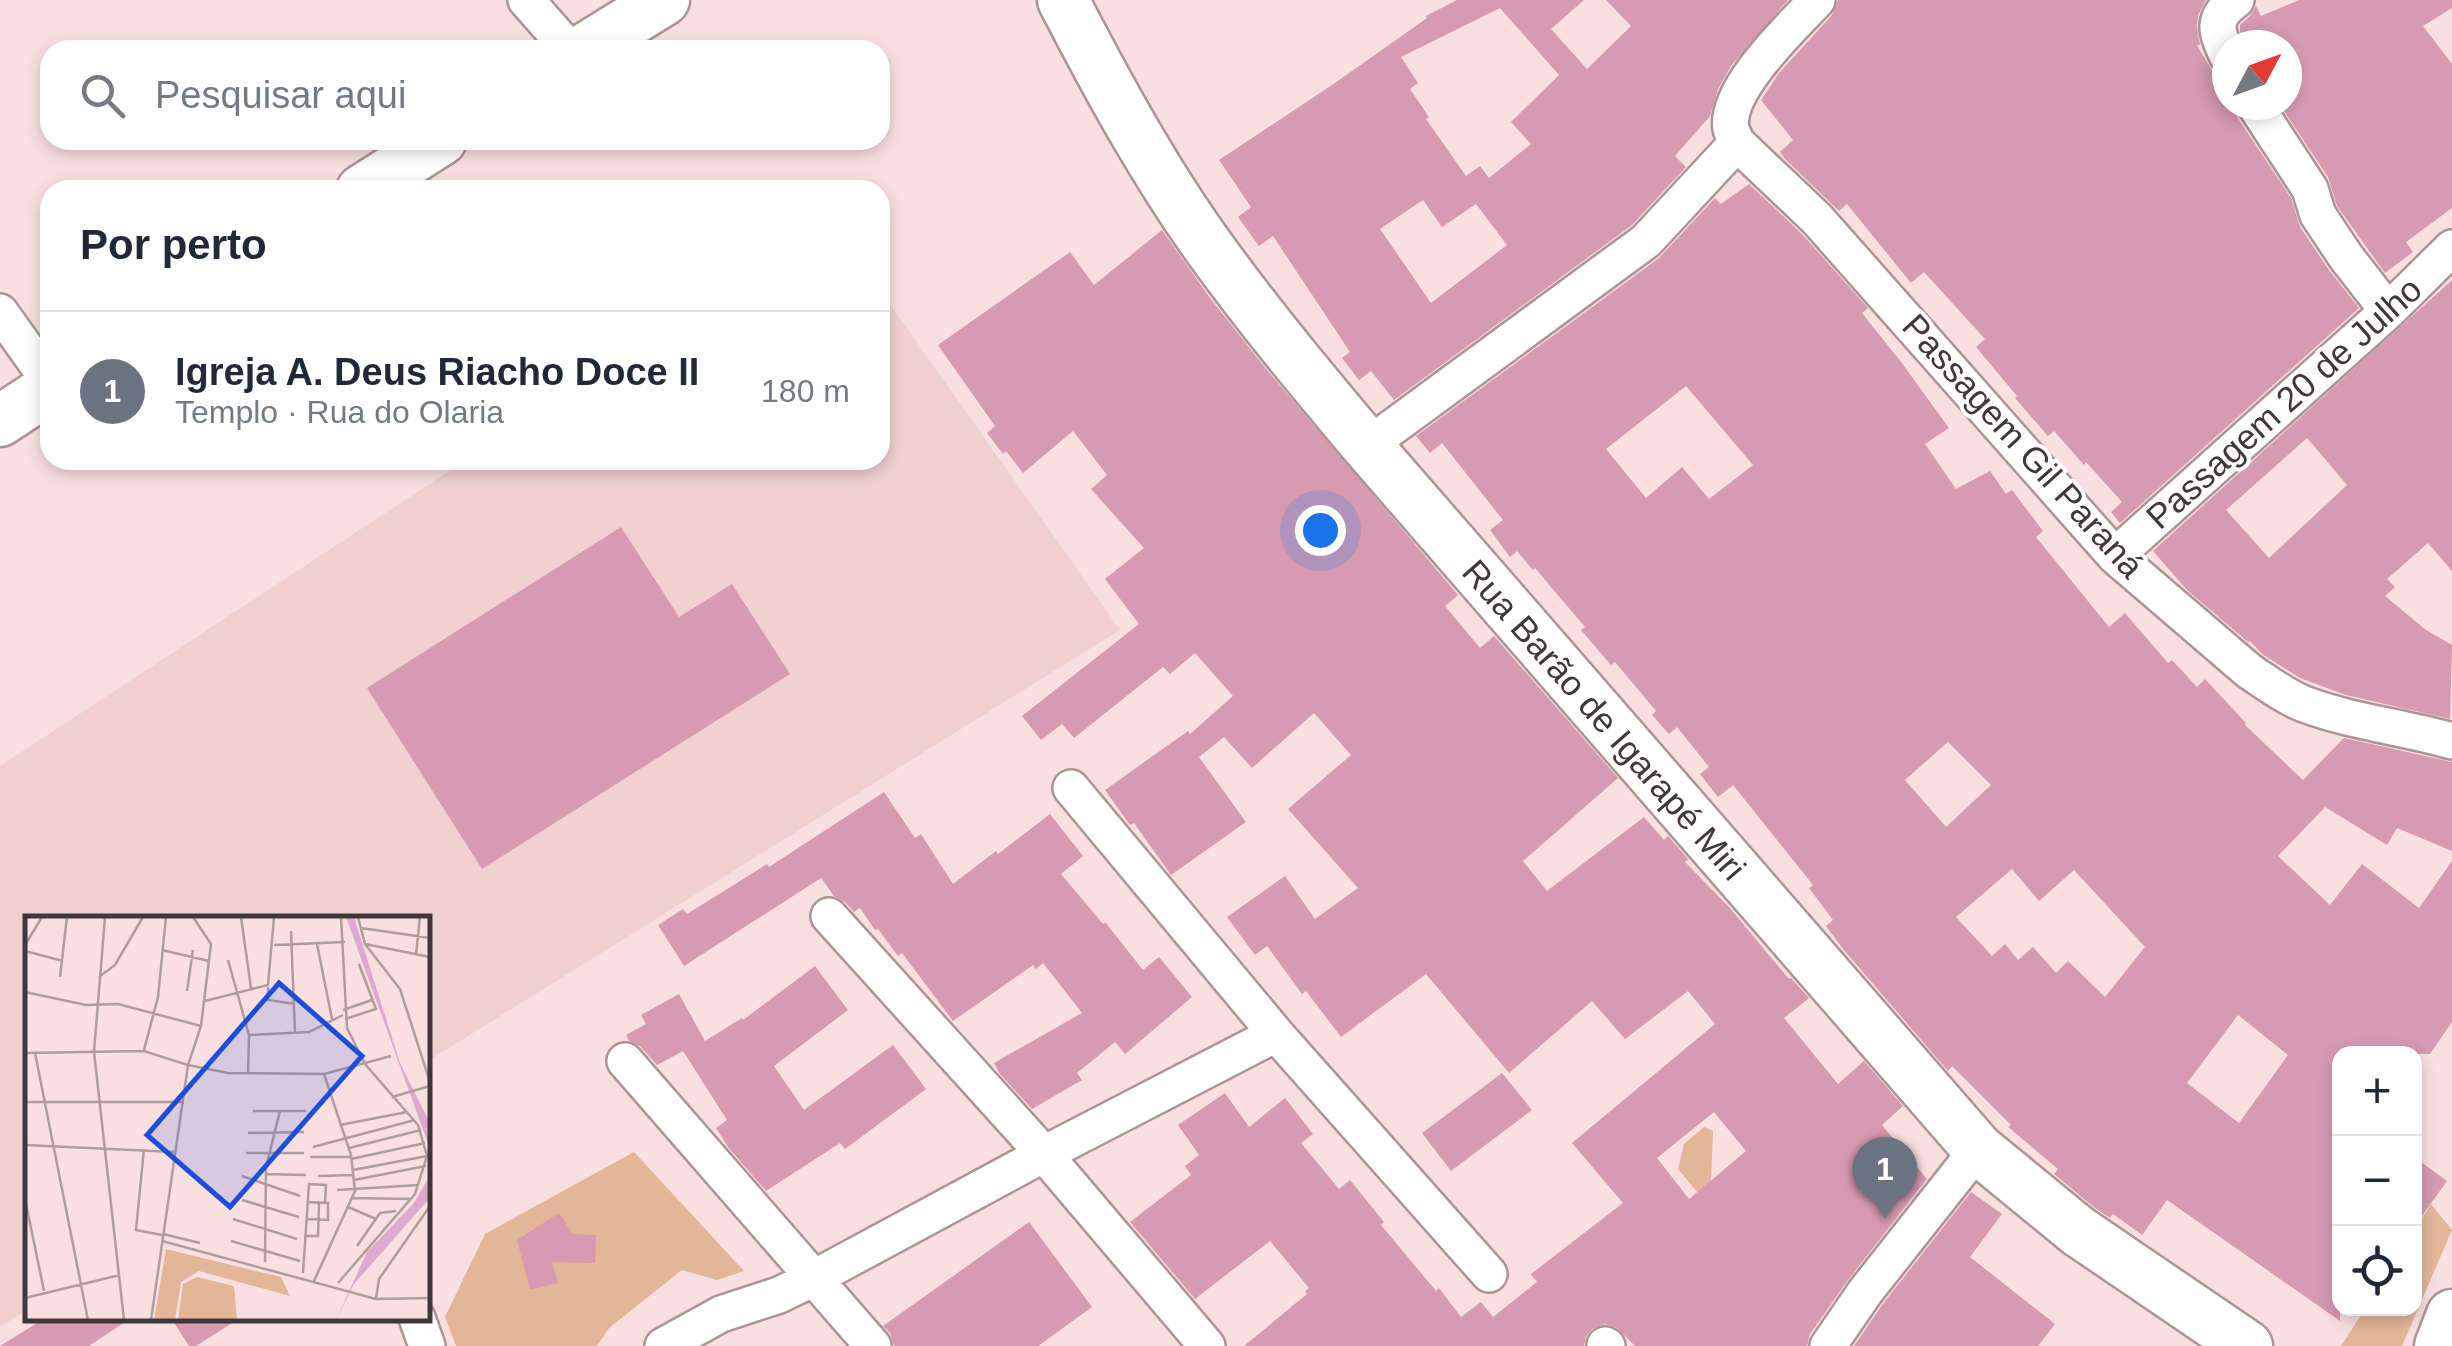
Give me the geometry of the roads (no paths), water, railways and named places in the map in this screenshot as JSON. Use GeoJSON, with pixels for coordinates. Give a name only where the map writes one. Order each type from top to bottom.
{"type":"FeatureCollection","features":[{"type":"Feature","properties":{"kind":"street"},"geometry":{"type":"LineString","coordinates":[[526,0],[561,40]]}},
{"type":"Feature","properties":{"kind":"street"},"geometry":{"type":"LineString","coordinates":[[599,40],[664,0]]}},
{"type":"Feature","properties":{"kind":"street","name":"Rua Barão de Igarapé Miri"},"geometry":{"type":"LineString","coordinates":[[1064,0],[1102,74],[1213,253],[1289,354],[1978,1150],[2078,1231],[2247,1346]]}},
{"type":"Feature","properties":{"kind":"street"},"geometry":{"type":"LineString","coordinates":[[1367,446],[1646,242],[1738,143],[1730,130],[1746,78],[1817,0]]}},
{"type":"Feature","properties":{"kind":"street"},"geometry":{"type":"LineString","coordinates":[[2217,30],[2224,8],[2236,0]]}},
{"type":"Feature","properties":{"kind":"street"},"geometry":{"type":"LineString","coordinates":[[2265,120],[2310,190],[2318,215],[2388,311]]}},
{"type":"Feature","properties":{"kind":"street","name":"Passagem Gil Paraná"},"geometry":{"type":"LineString","coordinates":[[1738,143],[1817,218],[2115,556],[2249,671],[2302,703],[2360,721],[2452,741]]}},
{"type":"Feature","properties":{"kind":"street"},"geometry":{"type":"LineString","coordinates":[[378,180],[426,150]]}},
{"type":"Feature","properties":{"kind":"street","name":"Passagem 20 de Julho"},"geometry":{"type":"LineString","coordinates":[[2115,556],[2388,311],[2452,248]]}},
{"type":"Feature","properties":{"kind":"street"},"geometry":{"type":"LineString","coordinates":[[0,312],[40,370]]}},
{"type":"Feature","properties":{"kind":"street"},"geometry":{"type":"LineString","coordinates":[[0,421],[40,392]]}},
{"type":"Feature","properties":{"kind":"street"},"geometry":{"type":"LineString","coordinates":[[1071,788],[1276,1034],[1490,1274]]}},
{"type":"Feature","properties":{"kind":"street"},"geometry":{"type":"LineString","coordinates":[[829,916],[1044,1154],[1208,1346]]}},
{"type":"Feature","properties":{"kind":"street"},"geometry":{"type":"LineString","coordinates":[[663,1346],[721,1314],[814,1278],[1276,1034]]}},
{"type":"Feature","properties":{"kind":"street"},"geometry":{"type":"LineString","coordinates":[[625,1062],[872,1346]]}},
{"type":"Feature","properties":{"kind":"street"},"geometry":{"type":"LineString","coordinates":[[1828,1346],[1865,1292],[1978,1150]]}},
{"type":"Feature","properties":{"kind":"street"},"geometry":{"type":"LineString","coordinates":[[2440,1346],[2452,1314]]}},
{"type":"Feature","properties":{"kind":"street"},"geometry":{"type":"LineString","coordinates":[[418,1321],[427,1346]]}},
{"type":"Feature","properties":{"kind":"place","name":"Igreja A. Deus Riacho Doce II"},"geometry":{"type":"Point","coordinates":[1885,1219]}}]}
